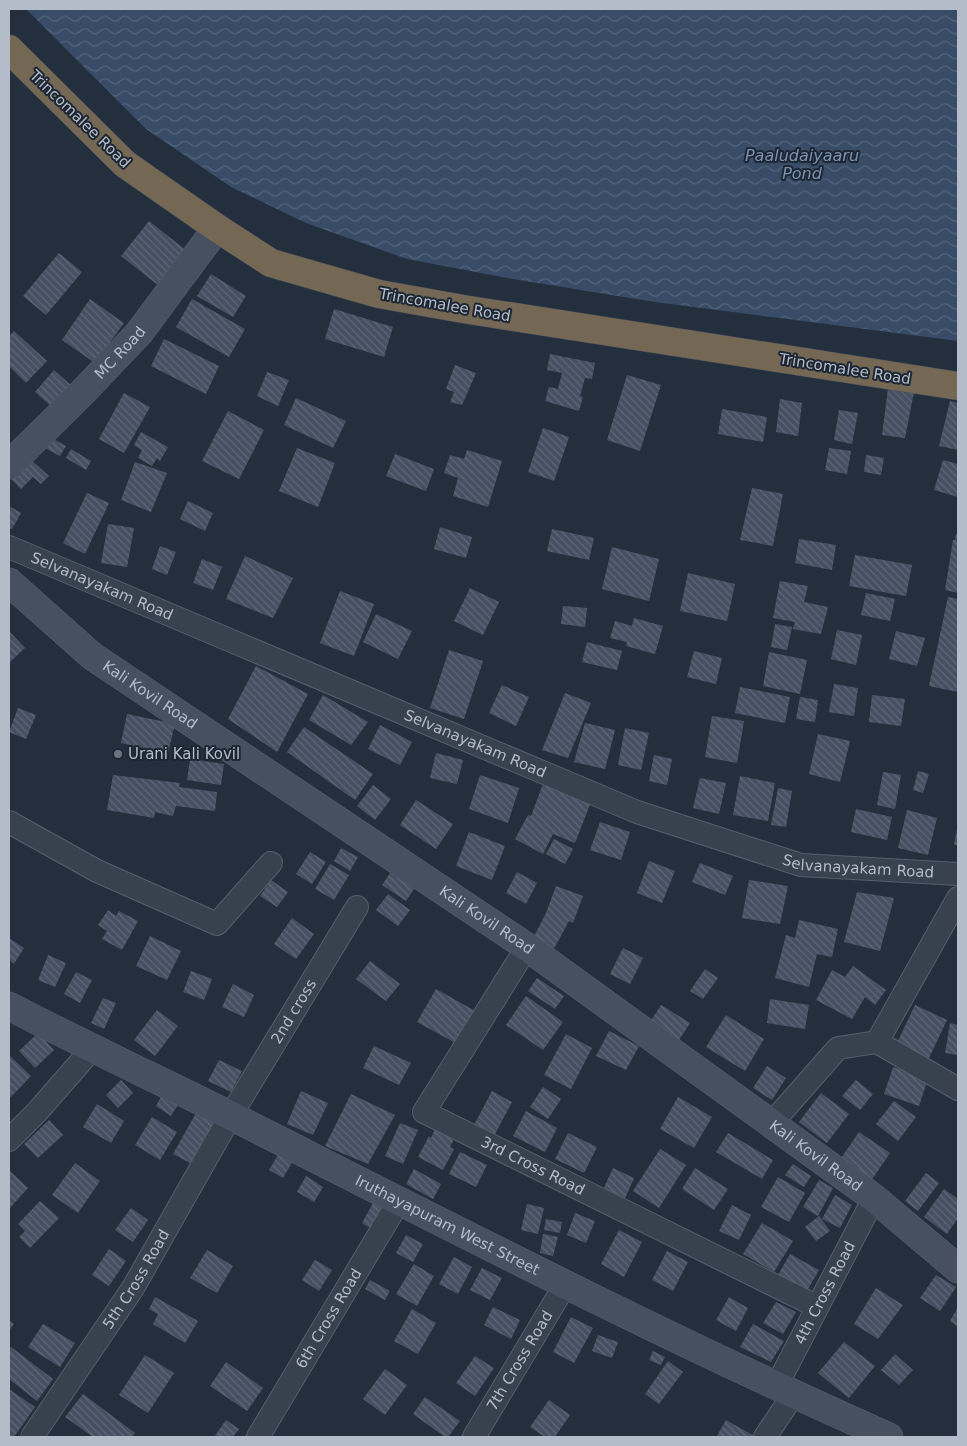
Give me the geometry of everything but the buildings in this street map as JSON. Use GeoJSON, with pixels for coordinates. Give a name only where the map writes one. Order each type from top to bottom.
{"type":"FeatureCollection","features":[{"type":"Feature","properties":{"kind":"highway","name":"Trincomalee Road"},"geometry":{"type":"LineString","coordinates":[[9,49],[125,164],[217,228],[271,262],[379,294],[958,386]]}},
{"type":"Feature","properties":{"kind":"main road","name":"MC Road"},"geometry":{"type":"LineString","coordinates":[[9,464],[81,394],[139,333],[217,228]]}},
{"type":"Feature","properties":{"kind":"main road","name":"Kali Kovil Road"},"geometry":{"type":"LineString","coordinates":[[9,582],[92,656],[527,947],[874,1198],[958,1268]]}},
{"type":"Feature","properties":{"kind":"main road","name":"Iruthayapuram West Street"},"geometry":{"type":"LineString","coordinates":[[9,1006],[566,1285],[784,1391],[889,1437]]}},
{"type":"Feature","properties":{"kind":"street","name":"Selvanayakam Road"},"geometry":{"type":"LineString","coordinates":[[9,547],[636,812],[800,865],[958,874]]}},
{"type":"Feature","properties":{"kind":"street"},"geometry":{"type":"LineString","coordinates":[[9,822],[98,870],[217,924],[271,863]]}},
{"type":"Feature","properties":{"kind":"street"},"geometry":{"type":"LineString","coordinates":[[877,1042],[958,898]]}},
{"type":"Feature","properties":{"kind":"street","name":"2nd cross"},"geometry":{"type":"LineString","coordinates":[[231,1116],[358,907]]}},
{"type":"Feature","properties":{"kind":"street","name":"3rd Cross Road"},"geometry":{"type":"LineString","coordinates":[[527,947],[424,1112],[816,1306]]}},
{"type":"Feature","properties":{"kind":"street"},"geometry":{"type":"LineString","coordinates":[[771,1124],[838,1048],[877,1042],[958,1089]]}},
{"type":"Feature","properties":{"kind":"street"},"geometry":{"type":"LineString","coordinates":[[9,1140],[92,1049]]}},
{"type":"Feature","properties":{"kind":"street","name":"5th Cross Road"},"geometry":{"type":"LineString","coordinates":[[32,1437],[133,1288],[231,1116]]}},
{"type":"Feature","properties":{"kind":"street","name":"4th Cross Road"},"geometry":{"type":"LineString","coordinates":[[765,1437],[816,1306],[874,1198]]}},
{"type":"Feature","properties":{"kind":"street","name":"6th Cross Road"},"geometry":{"type":"LineString","coordinates":[[258,1437],[399,1201]]}},
{"type":"Feature","properties":{"kind":"street","name":"7th Cross Road"},"geometry":{"type":"LineString","coordinates":[[474,1437],[566,1285]]}},
{"type":"Feature","properties":{"kind":"water","name":"Paaludaiyaaru Pond"},"geometry":{"type":"Polygon","coordinates":[[[26,9],[958,9],[958,341],[655,302],[513,279],[407,259],[306,223],[231,187],[146,129],[26,9]]]}},
{"type":"Feature","properties":{"kind":"place","name":"Urani Kali Kovil"},"geometry":{"type":"Point","coordinates":[118,754]}}]}
